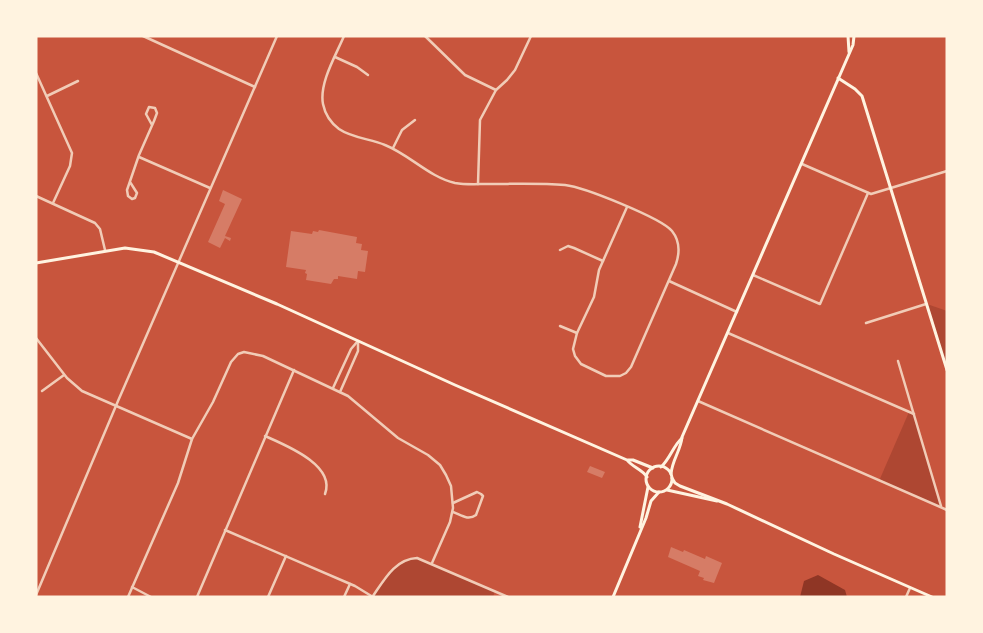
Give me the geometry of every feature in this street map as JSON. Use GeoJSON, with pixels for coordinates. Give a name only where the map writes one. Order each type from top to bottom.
{"type":"FeatureCollection","features":[{"type":"Feature","properties":{"kind":"main road"},"geometry":{"type":"LineString","coordinates":[[848,36],[849,53]]}},
{"type":"Feature","properties":{"kind":"main road"},"geometry":{"type":"LineString","coordinates":[[36,263],[105,250],[135,248],[154,252],[627,460],[633,460],[653,468],[661,466],[666,462],[676,443],[682,437],[802,164],[853,45],[854,36]]}},
{"type":"Feature","properties":{"kind":"main road"},"geometry":{"type":"LineString","coordinates":[[838,78],[862,96],[947,370]]}},
{"type":"Feature","properties":{"kind":"main road"},"geometry":{"type":"LineString","coordinates":[[667,490],[671,484],[672,465],[682,445],[682,437]]}},
{"type":"Feature","properties":{"kind":"main road"},"geometry":{"type":"LineString","coordinates":[[627,460],[630,465],[647,477],[648,487],[641,516],[640,530]]}},
{"type":"Feature","properties":{"kind":"main road"},"geometry":{"type":"LineString","coordinates":[[661,466],[680,486],[727,504],[932,597]]}},
{"type":"Feature","properties":{"kind":"main road"},"geometry":{"type":"LineString","coordinates":[[647,477],[653,468]]}},
{"type":"Feature","properties":{"kind":"main road"},"geometry":{"type":"LineString","coordinates":[[648,487],[658,492],[667,490],[727,504]]}},
{"type":"Feature","properties":{"kind":"main road"},"geometry":{"type":"LineString","coordinates":[[613,597],[651,501],[658,492]]}},
{"type":"Feature","properties":{"kind":"street"},"geometry":{"type":"LineString","coordinates":[[143,36],[255,87]]}},
{"type":"Feature","properties":{"kind":"street"},"geometry":{"type":"LineString","coordinates":[[36,595],[277,36]]}},
{"type":"Feature","properties":{"kind":"street"},"geometry":{"type":"LineString","coordinates":[[344,36],[322,92],[323,106],[329,118],[344,132],[393,148],[443,179],[461,184],[573,186],[594,192],[627,207],[664,224],[675,236],[679,255],[631,367],[624,374],[617,377],[609,377],[580,364],[573,345],[594,297],[597,276],[627,207]]}},
{"type":"Feature","properties":{"kind":"street"},"geometry":{"type":"LineString","coordinates":[[425,36],[465,75],[496,90]]}},
{"type":"Feature","properties":{"kind":"street"},"geometry":{"type":"LineString","coordinates":[[478,184],[479,122],[496,90],[513,73],[531,36]]}},
{"type":"Feature","properties":{"kind":"street"},"geometry":{"type":"LineString","coordinates":[[335,58],[357,67],[368,75]]}},
{"type":"Feature","properties":{"kind":"street"},"geometry":{"type":"LineString","coordinates":[[36,73],[72,154],[70,166],[53,204]]}},
{"type":"Feature","properties":{"kind":"street"},"geometry":{"type":"LineString","coordinates":[[47,96],[78,81]]}},
{"type":"Feature","properties":{"kind":"street"},"geometry":{"type":"LineString","coordinates":[[130,182],[137,193],[135,198],[132,199],[126,193],[139,157],[152,125],[157,110],[156,108],[149,107],[146,114],[152,125]]}},
{"type":"Feature","properties":{"kind":"street"},"geometry":{"type":"LineString","coordinates":[[393,148],[402,130],[415,120]]}},
{"type":"Feature","properties":{"kind":"street"},"geometry":{"type":"LineString","coordinates":[[139,157],[210,188]]}},
{"type":"Feature","properties":{"kind":"street"},"geometry":{"type":"LineString","coordinates":[[802,164],[868,193],[879,193],[947,171]]}},
{"type":"Feature","properties":{"kind":"street"},"geometry":{"type":"LineString","coordinates":[[753,275],[820,304],[868,193]]}},
{"type":"Feature","properties":{"kind":"street"},"geometry":{"type":"LineString","coordinates":[[36,196],[95,223],[100,229],[105,250]]}},
{"type":"Feature","properties":{"kind":"street"},"geometry":{"type":"LineString","coordinates":[[560,250],[568,246],[604,261]]}},
{"type":"Feature","properties":{"kind":"street"},"geometry":{"type":"LineString","coordinates":[[669,281],[737,312]]}},
{"type":"Feature","properties":{"kind":"street"},"geometry":{"type":"LineString","coordinates":[[866,323],[927,304]]}},
{"type":"Feature","properties":{"kind":"street"},"geometry":{"type":"LineString","coordinates":[[560,326],[577,333]]}},
{"type":"Feature","properties":{"kind":"street"},"geometry":{"type":"LineString","coordinates":[[728,333],[914,414]]}},
{"type":"Feature","properties":{"kind":"street"},"geometry":{"type":"LineString","coordinates":[[36,338],[64,375],[87,394],[192,439]]}},
{"type":"Feature","properties":{"kind":"street"},"geometry":{"type":"LineString","coordinates":[[333,388],[351,349],[358,341]]}},
{"type":"Feature","properties":{"kind":"street"},"geometry":{"type":"LineString","coordinates":[[340,392],[358,352],[358,341]]}},
{"type":"Feature","properties":{"kind":"street"},"geometry":{"type":"LineString","coordinates":[[128,597],[178,483],[192,439],[231,362],[238,354],[244,352],[263,356],[333,388],[358,403],[398,438],[436,461],[448,479],[452,490],[453,511],[432,563]]}},
{"type":"Feature","properties":{"kind":"street"},"geometry":{"type":"LineString","coordinates":[[898,361],[941,507]]}},
{"type":"Feature","properties":{"kind":"street"},"geometry":{"type":"LineString","coordinates":[[197,597],[294,370]]}},
{"type":"Feature","properties":{"kind":"street"},"geometry":{"type":"LineString","coordinates":[[42,392],[64,375]]}},
{"type":"Feature","properties":{"kind":"street"},"geometry":{"type":"LineString","coordinates":[[698,401],[947,510]]}},
{"type":"Feature","properties":{"kind":"street"},"geometry":{"type":"LineString","coordinates":[[265,436],[291,448],[314,463],[326,481],[327,489],[325,494]]}},
{"type":"Feature","properties":{"kind":"street"},"geometry":{"type":"LineString","coordinates":[[453,503],[478,492],[483,496],[476,515],[472,518],[453,511]]}},
{"type":"Feature","properties":{"kind":"street"},"geometry":{"type":"LineString","coordinates":[[225,530],[350,584],[373,596],[395,567],[405,560],[417,558],[508,597]]}},
{"type":"Feature","properties":{"kind":"street"},"geometry":{"type":"LineString","coordinates":[[268,597],[286,556]]}},
{"type":"Feature","properties":{"kind":"street"},"geometry":{"type":"LineString","coordinates":[[344,597],[350,584]]}},
{"type":"Feature","properties":{"kind":"street"},"geometry":{"type":"LineString","coordinates":[[132,588],[151,597]]}},
{"type":"Feature","properties":{"kind":"street"},"geometry":{"type":"LineString","coordinates":[[906,597],[910,588]]}},
{"type":"Feature","properties":{"kind":"street"},"geometry":{"type":"LineString","coordinates":[[493,597],[495,591]]}},
{"type":"Feature","properties":{"kind":"shaded area"},"geometry":{"type":"Polygon","coordinates":[[[927,304],[947,311],[947,370],[927,304]]]}},
{"type":"Feature","properties":{"kind":"shaded area"},"geometry":{"type":"Polygon","coordinates":[[[909,412],[914,414],[941,507],[879,481],[909,412]]]}},
{"type":"Feature","properties":{"kind":"shaded area"},"geometry":{"type":"Polygon","coordinates":[[[417,558],[495,591],[493,597],[373,597],[395,567],[405,560],[417,558]]]}},
{"type":"Feature","properties":{"kind":"shaded area"},"geometry":{"type":"Polygon","coordinates":[[[818,575],[845,590],[847,597],[800,597],[804,581],[818,575]]]}},
{"type":"Feature","properties":{"kind":"building"},"geometry":{"type":"Polygon","coordinates":[[[223,190],[242,199],[225,236],[231,238],[230,241],[225,238],[220,248],[208,242],[225,204],[219,201],[223,190]]]}},
{"type":"Feature","properties":{"kind":"building"},"geometry":{"type":"Polygon","coordinates":[[[319,230],[357,237],[356,243],[362,244],[361,250],[368,251],[365,272],[358,271],[357,279],[338,276],[338,279],[334,279],[331,284],[306,280],[306,270],[286,267],[291,231],[312,234],[313,231],[318,232],[319,230]]]}},
{"type":"Feature","properties":{"kind":"building"},"geometry":{"type":"Polygon","coordinates":[[[590,466],[605,472],[602,478],[587,472],[590,466]]]}},
{"type":"Feature","properties":{"kind":"building"},"geometry":{"type":"Polygon","coordinates":[[[671,547],[705,559],[706,556],[722,563],[714,583],[703,580],[704,578],[698,576],[700,571],[668,557],[671,547]]]}}]}
